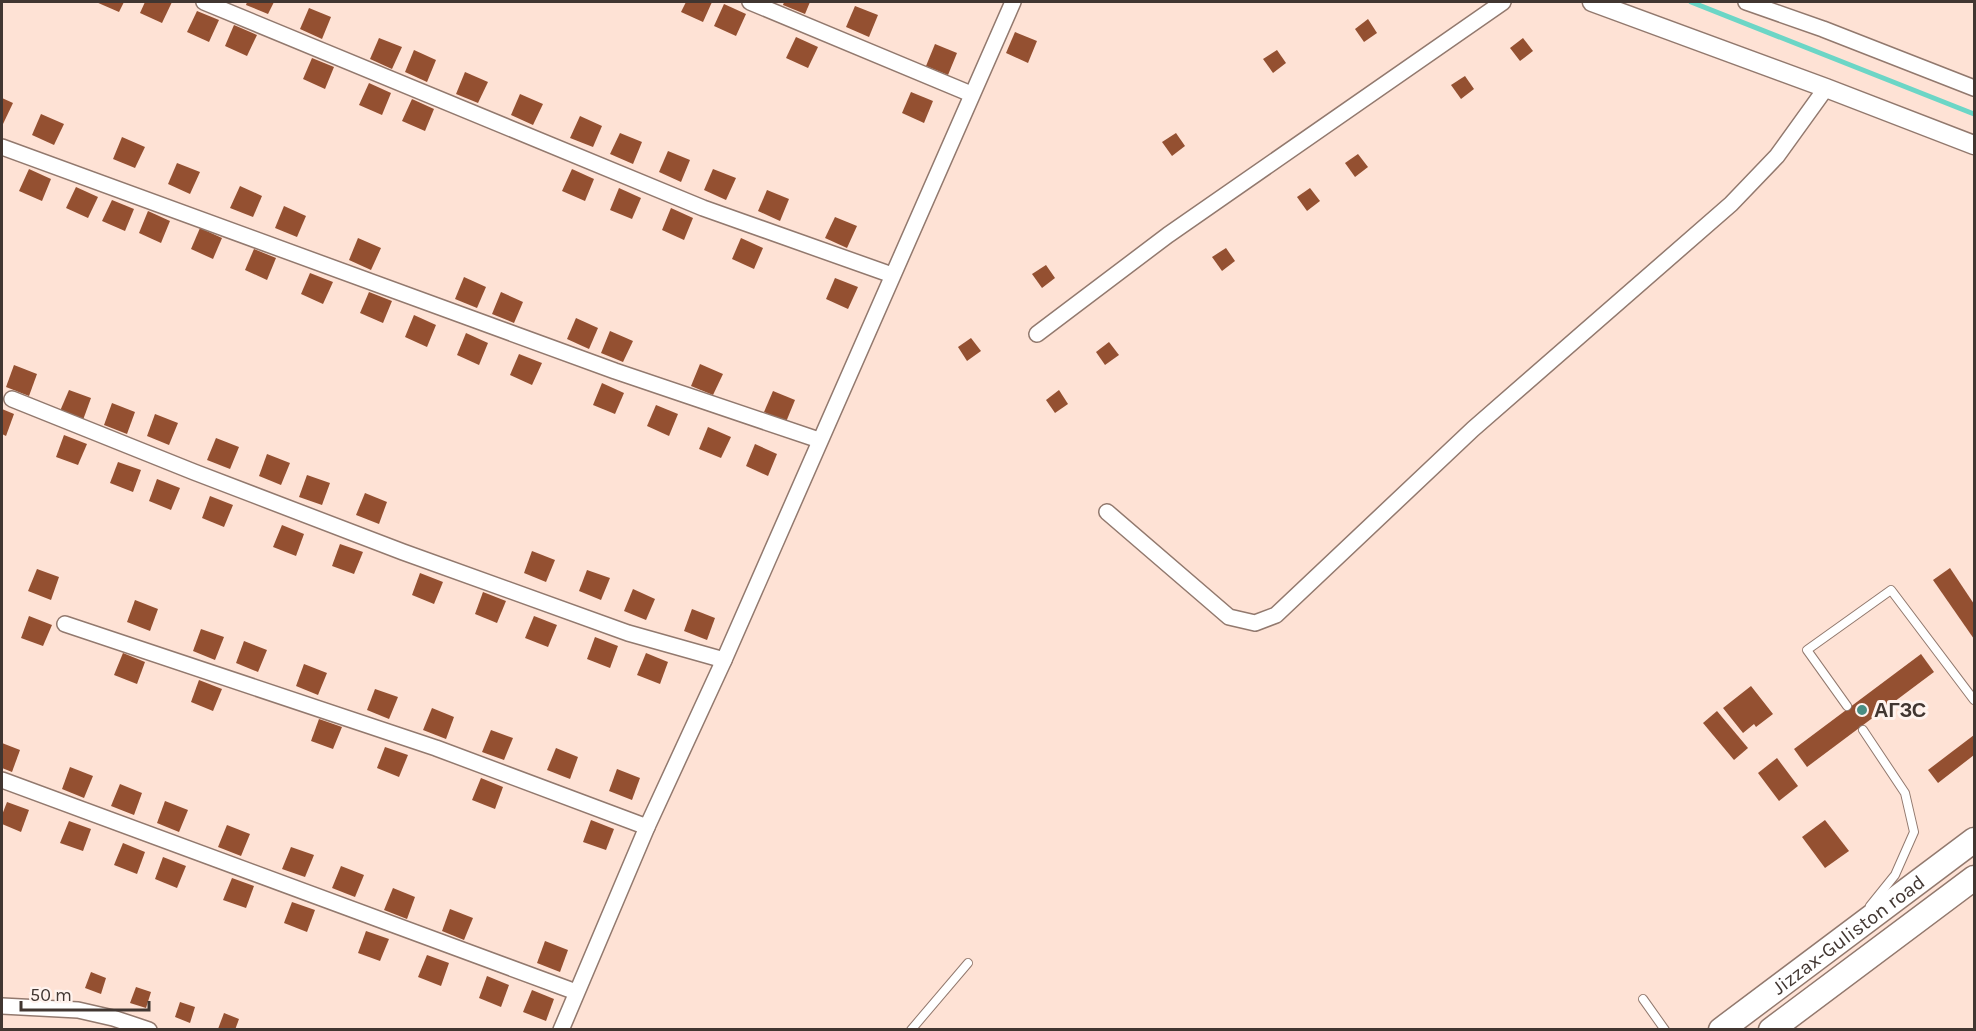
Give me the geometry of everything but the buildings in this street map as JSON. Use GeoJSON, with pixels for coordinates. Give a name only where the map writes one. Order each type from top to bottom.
{"type":"FeatureCollection","features":[{"type":"Feature","properties":{"kind":"highway","name":"Jizzax-Guliston road"},"geometry":{"type":"LineString","coordinates":[[1721,1029],[1974,840]]}},
{"type":"Feature","properties":{"kind":"highway","name":"Jizzax-Guliston road"},"geometry":{"type":"LineString","coordinates":[[1771,1029],[1974,878]]}},
{"type":"Feature","properties":{"kind":"street"},"geometry":{"type":"LineString","coordinates":[[204,2],[703,208],[892,275]]}},
{"type":"Feature","properties":{"kind":"street"},"geometry":{"type":"LineString","coordinates":[[750,2],[970,94]]}},
{"type":"Feature","properties":{"kind":"street"},"geometry":{"type":"LineString","coordinates":[[561,1029],[647,827],[724,660],[1012,2]]}},
{"type":"Feature","properties":{"kind":"street"},"geometry":{"type":"LineString","coordinates":[[1037,334],[1168,236],[1503,2]]}},
{"type":"Feature","properties":{"kind":"street"},"geometry":{"type":"LineString","coordinates":[[1592,2],[1974,145]]}},
{"type":"Feature","properties":{"kind":"street"},"geometry":{"type":"LineString","coordinates":[[1746,2],[1823,29],[1974,88]]}},
{"type":"Feature","properties":{"kind":"street"},"geometry":{"type":"LineString","coordinates":[[1107,512],[1228,616],[1255,622],[1276,615],[1473,429],[1731,204],[1777,156],[1826,88]]}},
{"type":"Feature","properties":{"kind":"street"},"geometry":{"type":"LineString","coordinates":[[2,147],[615,371],[819,440]]}},
{"type":"Feature","properties":{"kind":"street"},"geometry":{"type":"LineString","coordinates":[[12,399],[403,552],[628,633],[724,660]]}},
{"type":"Feature","properties":{"kind":"street"},"geometry":{"type":"LineString","coordinates":[[65,624],[436,748],[647,827]]}},
{"type":"Feature","properties":{"kind":"street"},"geometry":{"type":"LineString","coordinates":[[2,780],[576,992]]}},
{"type":"Feature","properties":{"kind":"street"},"geometry":{"type":"LineString","coordinates":[[2,1006],[78,1010],[126,1026],[149,1029]]}},
{"type":"Feature","properties":{"kind":"lane"},"geometry":{"type":"LineString","coordinates":[[1846,706],[1807,650],[1891,590],[1974,700]]}},
{"type":"Feature","properties":{"kind":"lane"},"geometry":{"type":"LineString","coordinates":[[1846,936],[1895,875],[1914,832],[1905,793],[1863,730]]}},
{"type":"Feature","properties":{"kind":"lane"},"geometry":{"type":"LineString","coordinates":[[911,1029],[969,963]]}},
{"type":"Feature","properties":{"kind":"lane"},"geometry":{"type":"LineString","coordinates":[[1643,999],[1665,1029]]}},
{"type":"Feature","properties":{"kind":"waterway"},"geometry":{"type":"LineString","coordinates":[[1691,2],[1974,114]]}},
{"type":"Feature","properties":{"kind":"place","name":"АГЗС"},"geometry":{"type":"Point","coordinates":[1862,710]}}]}
